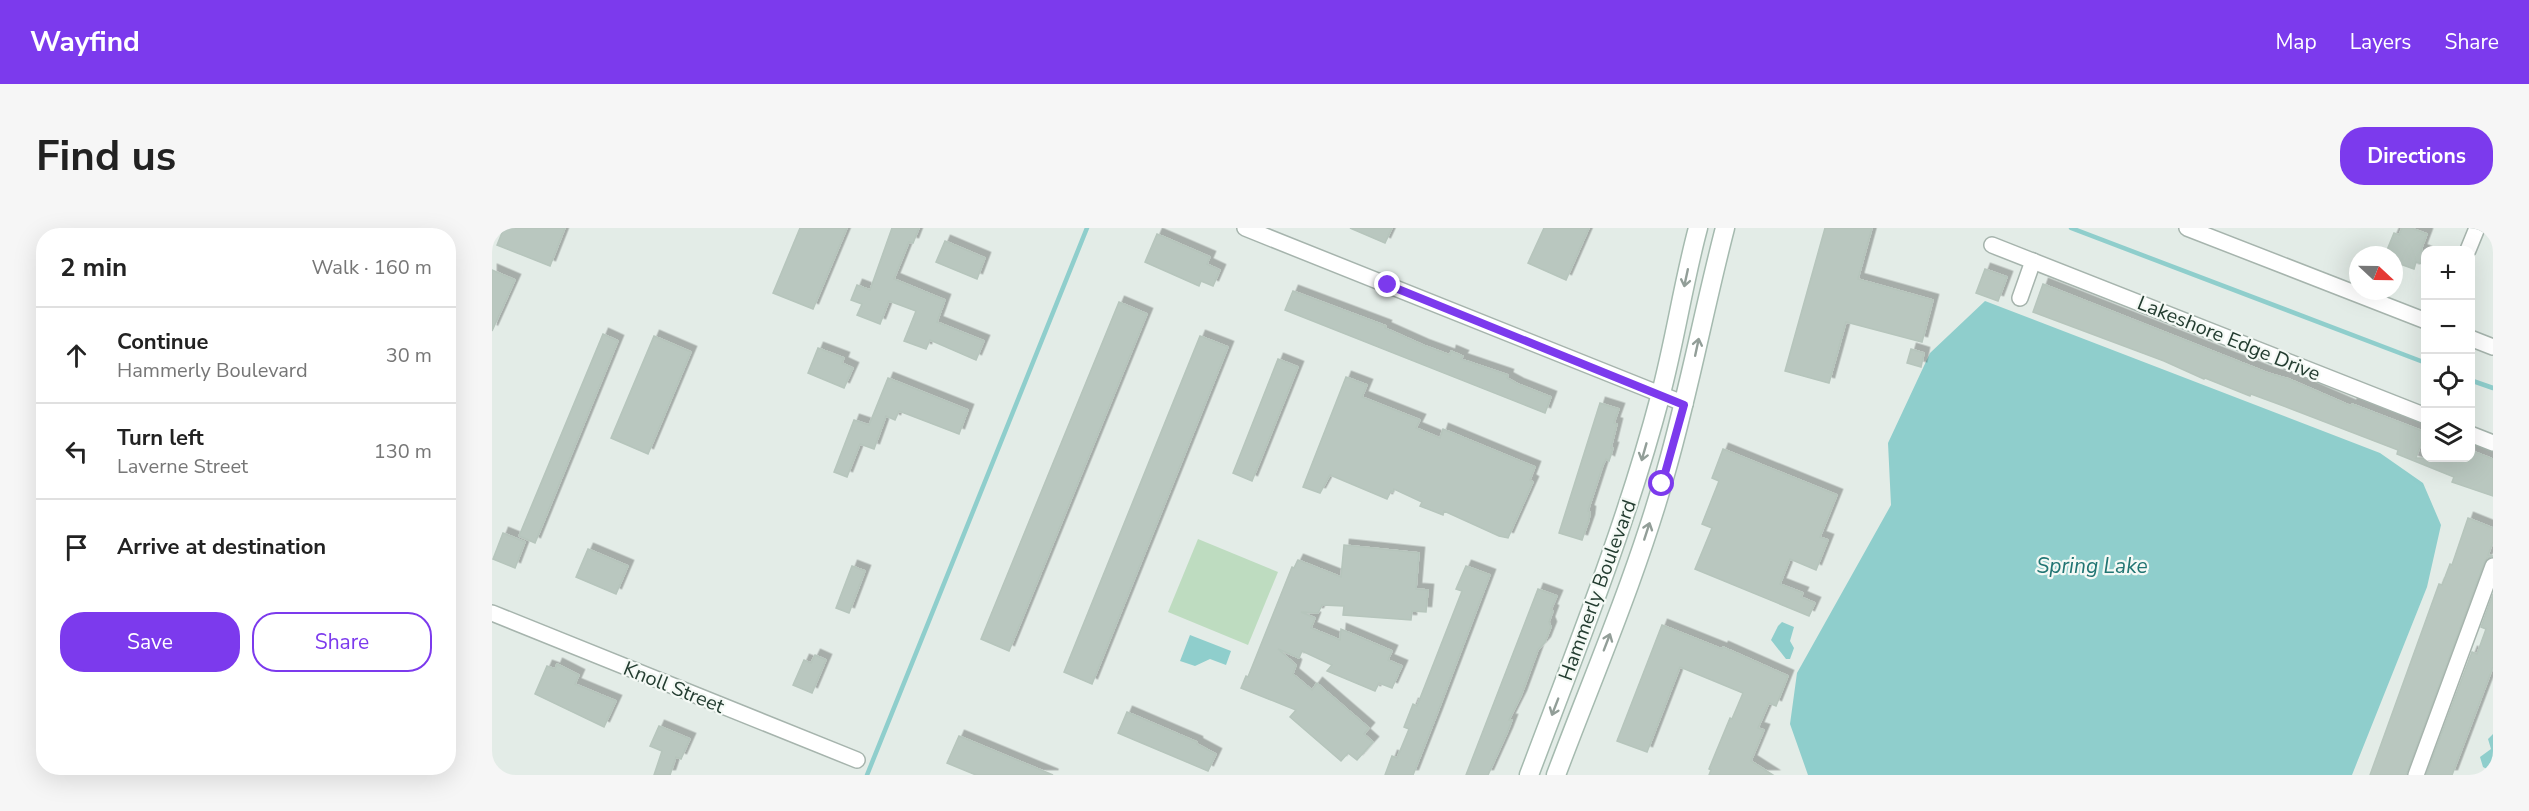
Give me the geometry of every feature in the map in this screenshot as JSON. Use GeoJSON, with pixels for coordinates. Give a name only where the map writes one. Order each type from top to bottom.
{"type":"FeatureCollection","features":[{"type":"Feature","properties":{"kind":"main road","name":"Hammerly Boulevard"},"geometry":{"type":"LineString","coordinates":[[1529,775],[1605,573],[1661,396],[1698,228]]}},
{"type":"Feature","properties":{"kind":"main road","name":"Hammerly Boulevard"},"geometry":{"type":"LineString","coordinates":[[1556,775],[1632,578],[1666,473],[1725,228]]}},
{"type":"Feature","properties":{"kind":"main road"},"geometry":{"type":"LineString","coordinates":[[1605,573],[1632,578]]}},
{"type":"Feature","properties":{"kind":"street"},"geometry":{"type":"LineString","coordinates":[[1245,228],[1684,405]]}},
{"type":"Feature","properties":{"kind":"street"},"geometry":{"type":"LineString","coordinates":[[2187,228],[2421,319]]}},
{"type":"Feature","properties":{"kind":"street"},"geometry":{"type":"LineString","coordinates":[[2470,246],[2477,228]]}},
{"type":"Feature","properties":{"kind":"street","name":"Lakeshore Edge Drive"},"geometry":{"type":"LineString","coordinates":[[1992,244],[2421,414]]}},
{"type":"Feature","properties":{"kind":"street"},"geometry":{"type":"LineString","coordinates":[[2020,298],[2033,261]]}},
{"type":"Feature","properties":{"kind":"street"},"geometry":{"type":"LineString","coordinates":[[2475,340],[2493,347]]}},
{"type":"Feature","properties":{"kind":"street"},"geometry":{"type":"LineString","coordinates":[[2475,436],[2493,442]]}},
{"type":"Feature","properties":{"kind":"street"},"geometry":{"type":"LineString","coordinates":[[2416,775],[2493,566]]}},
{"type":"Feature","properties":{"kind":"street","name":"Knoll Street"},"geometry":{"type":"LineString","coordinates":[[492,613],[857,760]]}},
{"type":"Feature","properties":{"kind":"green space"},"geometry":{"type":"Polygon","coordinates":[[[1198,539],[1278,572],[1248,645],[1168,612],[1198,539]]]}},
{"type":"Feature","properties":{"kind":"water","name":"Spring Lake"},"geometry":{"type":"Polygon","coordinates":[[[1985,301],[2380,453],[2423,483],[2441,525],[2427,587],[2352,775],[1808,775],[1790,724],[1797,673],[1891,505],[1888,443],[1930,353],[1985,301]]]}},
{"type":"Feature","properties":{"kind":"water"},"geometry":{"type":"Polygon","coordinates":[[[1782,622],[1794,627],[1790,641],[1794,648],[1790,659],[1786,659],[1771,640],[1782,622]]]}},
{"type":"Feature","properties":{"kind":"water"},"geometry":{"type":"Polygon","coordinates":[[[1190,635],[1231,651],[1226,665],[1210,659],[1195,666],[1180,661],[1190,635]]]}},
{"type":"Feature","properties":{"kind":"water"},"geometry":{"type":"Polygon","coordinates":[[[2493,734],[2493,763],[2492,767],[2487,769],[2483,767],[2480,757],[2491,749],[2488,739],[2493,734]]]}},
{"type":"Feature","properties":{"kind":"building"},"geometry":{"type":"Polygon","coordinates":[[[504,228],[565,228],[550,266],[497,245],[504,228]]]}},
{"type":"Feature","properties":{"kind":"building"},"geometry":{"type":"Polygon","coordinates":[[[800,228],[847,228],[813,309],[773,293],[800,228]]]}},
{"type":"Feature","properties":{"kind":"building"},"geometry":{"type":"Polygon","coordinates":[[[892,228],[919,228],[913,243],[909,242],[894,279],[945,300],[937,322],[984,341],[976,360],[930,340],[926,349],[904,341],[916,311],[889,301],[880,324],[857,315],[862,304],[851,300],[857,285],[870,290],[892,228]]]}},
{"type":"Feature","properties":{"kind":"building"},"geometry":{"type":"Polygon","coordinates":[[[1350,228],[1392,228],[1385,243],[1350,228]]]}},
{"type":"Feature","properties":{"kind":"building"},"geometry":{"type":"Polygon","coordinates":[[[1544,228],[1589,228],[1566,280],[1528,263],[1544,228]]]}},
{"type":"Feature","properties":{"kind":"building"},"geometry":{"type":"Polygon","coordinates":[[[1825,228],[1872,228],[1858,279],[1933,300],[1922,342],[1846,322],[1829,383],[1785,371],[1825,228]]]}},
{"type":"Feature","properties":{"kind":"building"},"geometry":{"type":"Polygon","coordinates":[[[2402,228],[2411,228],[2427,234],[2421,246],[2421,264],[2416,262],[2414,269],[2403,265],[2403,246],[2389,246],[2394,233],[2399,235],[2402,228]]]}},
{"type":"Feature","properties":{"kind":"building"},"geometry":{"type":"Polygon","coordinates":[[[1157,234],[1210,257],[1207,264],[1220,270],[1213,286],[1201,281],[1199,286],[1145,262],[1157,234]]]}},
{"type":"Feature","properties":{"kind":"building"},"geometry":{"type":"Polygon","coordinates":[[[945,241],[985,258],[977,279],[936,262],[945,241]]]}},
{"type":"Feature","properties":{"kind":"building"},"geometry":{"type":"Polygon","coordinates":[[[1985,269],[2007,277],[1998,301],[1976,293],[1985,269]]]}},
{"type":"Feature","properties":{"kind":"building"},"geometry":{"type":"Polygon","coordinates":[[[492,270],[515,280],[492,331],[492,270]]]}},
{"type":"Feature","properties":{"kind":"building"},"geometry":{"type":"Polygon","coordinates":[[[2043,284],[2268,373],[2289,379],[2351,406],[2352,404],[2421,430],[2421,444],[2416,458],[2421,458],[2421,462],[2475,462],[2475,452],[2493,459],[2493,496],[2452,482],[2454,477],[2397,454],[2398,450],[2251,394],[2250,396],[2204,379],[2164,361],[2033,312],[2043,284]]]}},
{"type":"Feature","properties":{"kind":"building"},"geometry":{"type":"Polygon","coordinates":[[[1293,291],[1386,326],[1385,328],[1423,345],[1450,355],[1451,351],[1463,356],[1461,359],[1508,375],[1507,378],[1518,384],[1551,397],[1545,413],[1285,310],[1293,291]]]}},
{"type":"Feature","properties":{"kind":"building"},"geometry":{"type":"Polygon","coordinates":[[[1119,302],[1147,314],[1009,651],[981,639],[1119,302]]]}},
{"type":"Feature","properties":{"kind":"building"},"geometry":{"type":"Polygon","coordinates":[[[603,334],[618,341],[535,543],[519,536],[603,334]]]}},
{"type":"Feature","properties":{"kind":"building"},"geometry":{"type":"Polygon","coordinates":[[[654,336],[691,352],[648,454],[611,438],[654,336]]]}},
{"type":"Feature","properties":{"kind":"building"},"geometry":{"type":"Polygon","coordinates":[[[1200,336],[1228,347],[1092,684],[1064,672],[1200,336]]]}},
{"type":"Feature","properties":{"kind":"building"},"geometry":{"type":"Polygon","coordinates":[[[818,348],[844,358],[842,363],[853,368],[844,388],[808,373],[818,348]]]}},
{"type":"Feature","properties":{"kind":"building"},"geometry":{"type":"Polygon","coordinates":[[[1911,349],[1924,353],[1921,367],[1907,363],[1911,349]]]}},
{"type":"Feature","properties":{"kind":"building"},"geometry":{"type":"Polygon","coordinates":[[[1278,359],[1298,367],[1252,481],[1233,473],[1278,359]]]}},
{"type":"Feature","properties":{"kind":"building"},"geometry":{"type":"Polygon","coordinates":[[[1346,377],[1367,385],[1362,397],[1420,420],[1416,428],[1440,438],[1443,429],[1535,467],[1530,480],[1533,482],[1508,538],[1444,511],[1443,515],[1420,506],[1422,502],[1394,489],[1387,499],[1330,475],[1320,493],[1303,487],[1346,377]]]}},
{"type":"Feature","properties":{"kind":"building"},"geometry":{"type":"Polygon","coordinates":[[[888,378],[968,410],[959,434],[899,411],[895,420],[886,416],[874,449],[860,444],[847,477],[834,472],[854,420],[869,425],[888,378]]]}},
{"type":"Feature","properties":{"kind":"building"},"geometry":{"type":"Polygon","coordinates":[[[1600,403],[1619,409],[1614,423],[1617,424],[1611,448],[1613,448],[1609,461],[1606,459],[1603,465],[1588,511],[1590,512],[1589,520],[1582,540],[1559,533],[1600,403]]]}},
{"type":"Feature","properties":{"kind":"building"},"geometry":{"type":"Polygon","coordinates":[[[1723,449],[1837,495],[1820,537],[1828,540],[1816,570],[1790,559],[1780,584],[1803,593],[1801,597],[1815,603],[1809,616],[1695,569],[1712,528],[1702,524],[1719,481],[1712,478],[1723,449]]]}},
{"type":"Feature","properties":{"kind":"building"},"geometry":{"type":"Polygon","coordinates":[[[2468,518],[2493,528],[2493,542],[2488,555],[2493,556],[2487,558],[2484,563],[2406,775],[2370,775],[2439,584],[2442,585],[2450,564],[2452,565],[2468,518]]]}},
{"type":"Feature","properties":{"kind":"building"},"geometry":{"type":"Polygon","coordinates":[[[503,533],[525,542],[515,568],[493,559],[503,533]]]}},
{"type":"Feature","properties":{"kind":"building"},"geometry":{"type":"Polygon","coordinates":[[[1344,545],[1419,553],[1416,589],[1428,590],[1426,612],[1412,611],[1411,620],[1343,615],[1344,606],[1322,605],[1318,613],[1301,612],[1315,618],[1311,628],[1340,640],[1341,629],[1392,651],[1388,660],[1402,666],[1392,688],[1379,683],[1375,691],[1327,671],[1332,665],[1302,651],[1299,658],[1278,649],[1296,665],[1293,674],[1312,690],[1317,683],[1369,728],[1364,734],[1373,742],[1357,760],[1348,753],[1341,761],[1290,717],[1296,710],[1241,688],[1246,676],[1248,677],[1292,567],[1294,568],[1298,560],[1341,577],[1344,545]]]}},
{"type":"Feature","properties":{"kind":"building"},"geometry":{"type":"Polygon","coordinates":[[[588,549],[628,566],[616,594],[576,577],[588,549]]]}},
{"type":"Feature","properties":{"kind":"building"},"geometry":{"type":"Polygon","coordinates":[[[852,566],[865,571],[849,613],[836,608],[852,566]]]}},
{"type":"Feature","properties":{"kind":"building"},"geometry":{"type":"Polygon","coordinates":[[[1466,566],[1490,575],[1437,714],[1413,775],[1385,775],[1392,756],[1397,758],[1409,729],[1404,727],[1413,704],[1417,706],[1462,591],[1456,589],[1466,566]]]}},
{"type":"Feature","properties":{"kind":"building"},"geometry":{"type":"Polygon","coordinates":[[[1538,589],[1557,596],[1551,610],[1553,611],[1549,622],[1551,627],[1545,642],[1538,650],[1521,696],[1509,720],[1512,720],[1507,733],[1488,775],[1466,775],[1538,589]]]}},
{"type":"Feature","properties":{"kind":"building"},"geometry":{"type":"Polygon","coordinates":[[[2493,594],[2493,667],[2452,775],[2426,775],[2472,652],[2477,654],[2486,629],[2481,627],[2493,594]]]}},
{"type":"Feature","properties":{"kind":"building"},"geometry":{"type":"Polygon","coordinates":[[[1662,625],[1722,649],[1723,647],[1788,676],[1776,706],[1769,703],[1758,728],[1764,730],[1751,761],[1773,775],[1709,775],[1711,770],[1709,769],[1730,718],[1732,719],[1743,693],[1680,667],[1647,752],[1617,741],[1662,625]]]}},
{"type":"Feature","properties":{"kind":"building"},"geometry":{"type":"Polygon","coordinates":[[[815,655],[826,660],[812,693],[793,685],[804,660],[811,663],[815,655]]]}},
{"type":"Feature","properties":{"kind":"building"},"geometry":{"type":"Polygon","coordinates":[[[557,664],[579,675],[575,684],[616,701],[604,727],[535,694],[547,666],[555,669],[557,664]]]}},
{"type":"Feature","properties":{"kind":"building"},"geometry":{"type":"Polygon","coordinates":[[[1127,712],[1197,742],[1216,754],[1208,771],[1118,733],[1127,712]]]}},
{"type":"Feature","properties":{"kind":"building"},"geometry":{"type":"Polygon","coordinates":[[[659,726],[690,739],[681,759],[676,757],[670,775],[654,775],[662,751],[650,746],[659,726]]]}},
{"type":"Feature","properties":{"kind":"building"},"geometry":{"type":"Polygon","coordinates":[[[959,736],[1053,775],[976,775],[947,763],[959,736]]]}},
{"type":"Feature","properties":{"kind":"waterway"},"geometry":{"type":"LineString","coordinates":[[867,775],[1087,228]]}},
{"type":"Feature","properties":{"kind":"waterway"},"geometry":{"type":"LineString","coordinates":[[2071,228],[2421,361]]}},
{"type":"Feature","properties":{"kind":"waterway"},"geometry":{"type":"LineString","coordinates":[[2475,382],[2493,388]]}},
{"type":"Feature","properties":{"kind":"route"},"geometry":{"type":"LineString","coordinates":[[1388,285],[1684,405],[1662,484]]}}]}
